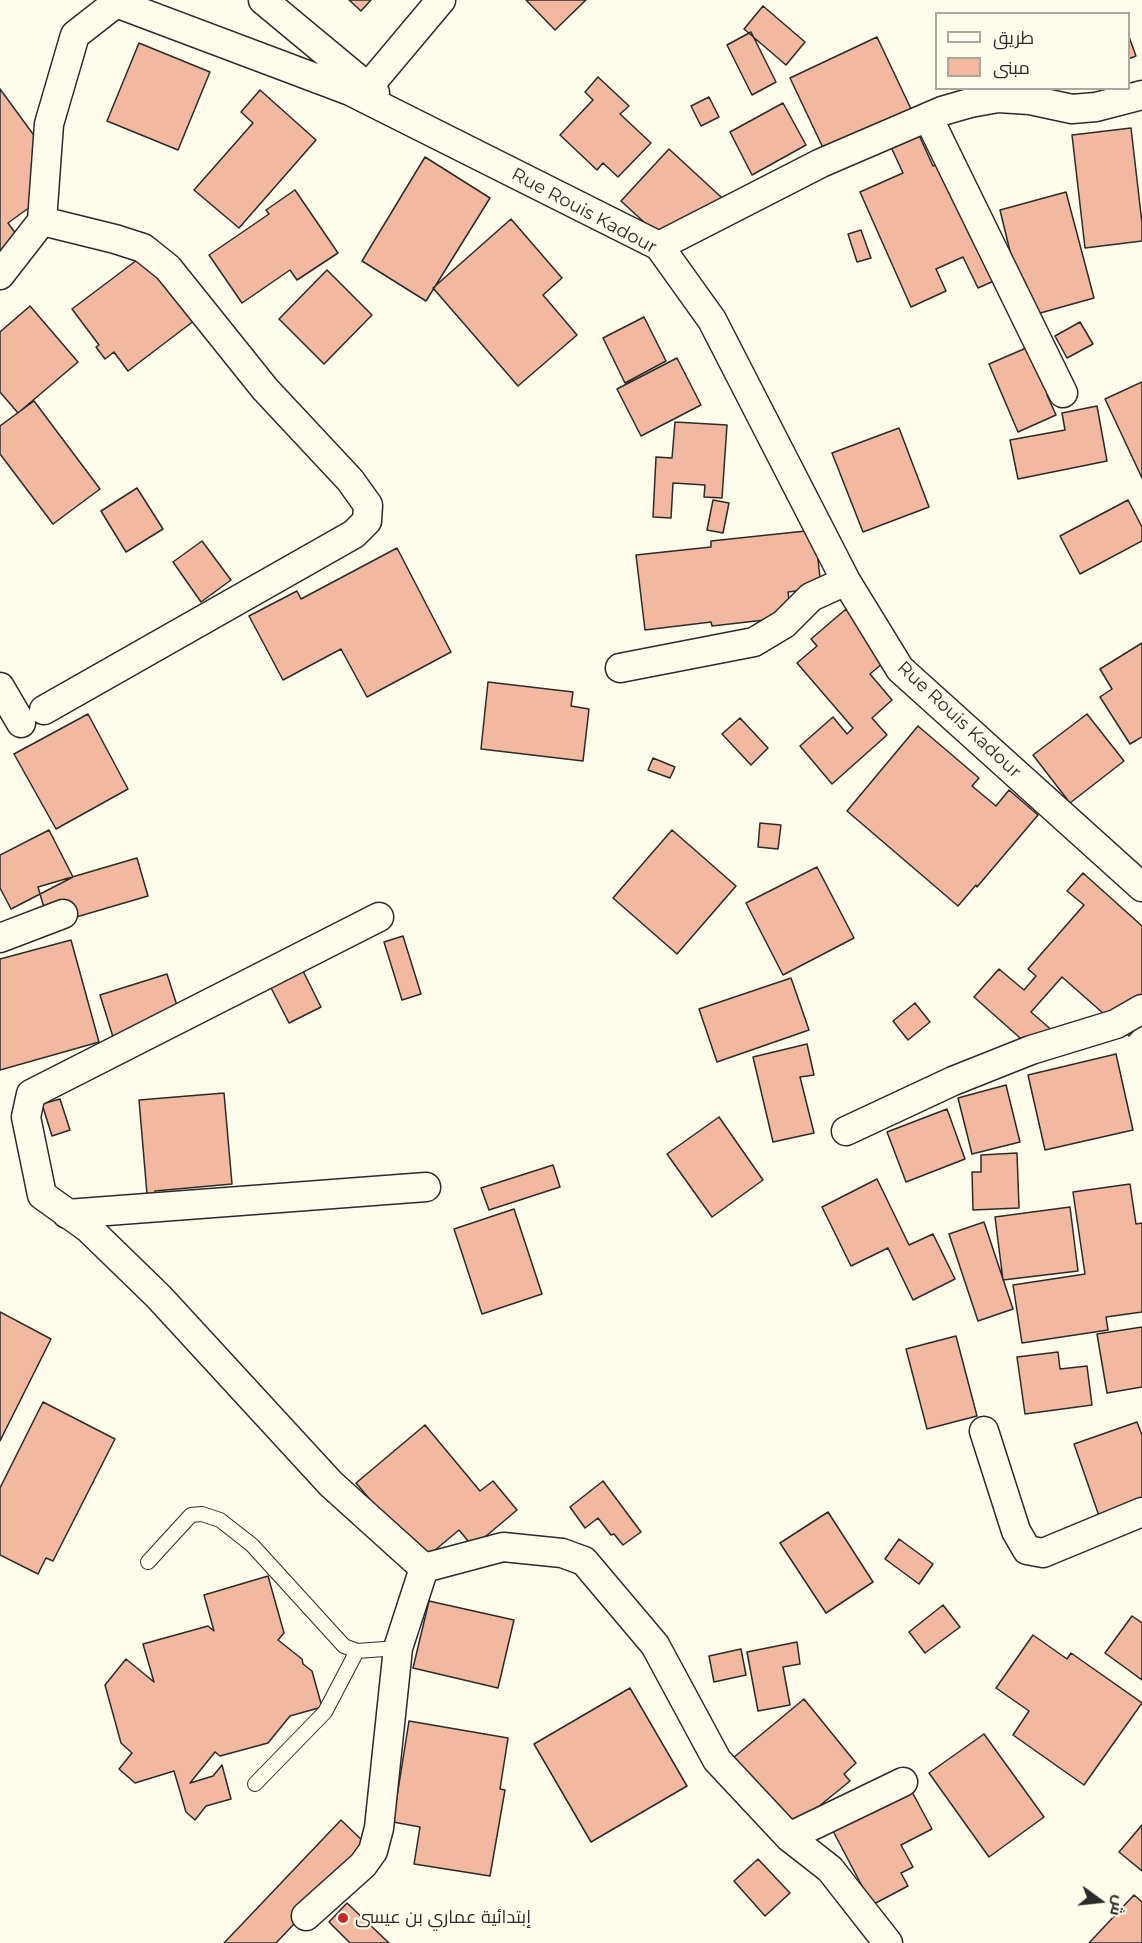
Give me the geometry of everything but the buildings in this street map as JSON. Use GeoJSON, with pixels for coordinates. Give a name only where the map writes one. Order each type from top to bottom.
{"type":"FeatureCollection","features":[{"type":"Feature","properties":{"kind":"street"},"geometry":{"type":"LineString","coordinates":[[263,0],[408,120]]}},
{"type":"Feature","properties":{"kind":"street"},"geometry":{"type":"LineString","coordinates":[[368,87],[441,0]]}},
{"type":"Feature","properties":{"kind":"street","name":"Rue Rouis Kadour"},"geometry":{"type":"LineString","coordinates":[[42,221],[49,124],[75,35],[116,3],[350,91],[659,246],[712,320],[846,582],[900,669],[1142,887]]}},
{"type":"Feature","properties":{"kind":"street"},"geometry":{"type":"LineString","coordinates":[[659,246],[821,163],[928,117],[970,103],[998,98],[1030,100],[1072,109],[1096,107],[1142,95]]}},
{"type":"Feature","properties":{"kind":"street"},"geometry":{"type":"LineString","coordinates":[[928,117],[1063,393]]}},
{"type":"Feature","properties":{"kind":"street"},"geometry":{"type":"LineString","coordinates":[[0,275],[42,221],[115,238],[143,248],[168,268],[265,389],[350,480],[368,505],[367,521],[354,534],[33,716],[0,687]]}},
{"type":"Feature","properties":{"kind":"street"},"geometry":{"type":"LineString","coordinates":[[620,668],[754,642],[784,624],[811,597],[846,582]]}},
{"type":"Feature","properties":{"kind":"street"},"geometry":{"type":"LineString","coordinates":[[0,938],[63,914]]}},
{"type":"Feature","properties":{"kind":"street"},"geometry":{"type":"LineString","coordinates":[[379,917],[31,1094],[26,1117],[42,1195],[88,1228],[159,1297],[331,1484],[424,1568]]}},
{"type":"Feature","properties":{"kind":"street"},"geometry":{"type":"LineString","coordinates":[[846,1131],[953,1081],[1031,1050],[1116,1024],[1142,1009]]}},
{"type":"Feature","properties":{"kind":"street"},"geometry":{"type":"LineString","coordinates":[[67,1214],[426,1187]]}},
{"type":"Feature","properties":{"kind":"street"},"geometry":{"type":"LineString","coordinates":[[984,1431],[1016,1531],[1027,1550],[1043,1554],[1142,1512]]}},
{"type":"Feature","properties":{"kind":"street"},"geometry":{"type":"LineString","coordinates":[[424,1568],[503,1547],[562,1553],[584,1561],[655,1645],[717,1760],[789,1837],[830,1869],[888,1943]]}},
{"type":"Feature","properties":{"kind":"street"},"geometry":{"type":"LineString","coordinates":[[306,1916],[363,1865],[373,1851],[380,1828],[398,1648],[424,1568]]}},
{"type":"Feature","properties":{"kind":"street"},"geometry":{"type":"LineString","coordinates":[[789,1837],[903,1782]]}},
{"type":"Feature","properties":{"kind":"lane"},"geometry":{"type":"LineString","coordinates":[[148,1563],[191,1515],[202,1514],[220,1520],[252,1545],[344,1646],[357,1651],[398,1648]]}},
{"type":"Feature","properties":{"kind":"lane"},"geometry":{"type":"LineString","coordinates":[[255,1784],[325,1712],[357,1651]]}},
{"type":"Feature","properties":{"kind":"place","name":"إبتدائية عماري بن عيسى"},"geometry":{"type":"Point","coordinates":[343,1918]}}]}
